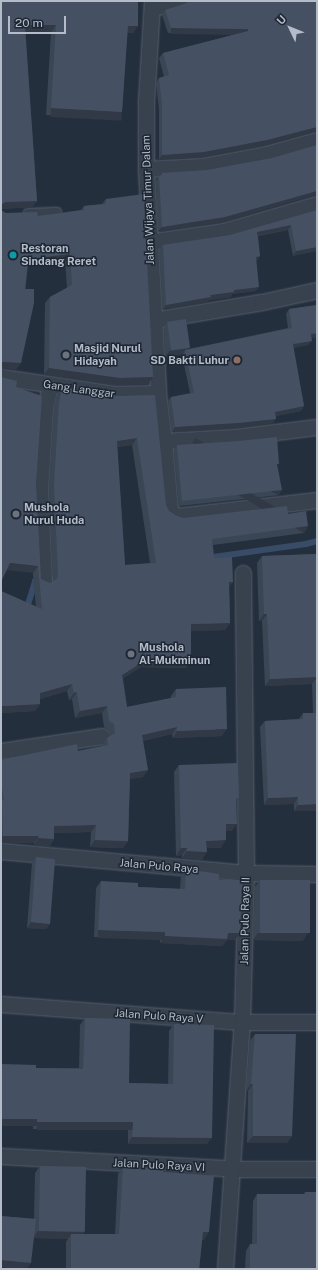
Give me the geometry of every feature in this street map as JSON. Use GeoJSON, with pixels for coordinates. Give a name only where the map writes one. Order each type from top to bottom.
{"type":"FeatureCollection","features":[{"type":"Feature","properties":{"kind":"street"},"geometry":{"type":"LineString","coordinates":[[153,4],[178,1]]}},
{"type":"Feature","properties":{"kind":"street","name":"Jalan Wijaya Timur Dalam"},"geometry":{"type":"LineString","coordinates":[[153,4],[146,101],[148,242],[158,393],[170,511],[177,516],[317,500]]}},
{"type":"Feature","properties":{"kind":"street"},"geometry":{"type":"LineString","coordinates":[[146,169],[202,166],[266,154],[317,140]]}},
{"type":"Feature","properties":{"kind":"street"},"geometry":{"type":"LineString","coordinates":[[148,242],[224,231],[317,204]]}},
{"type":"Feature","properties":{"kind":"street"},"geometry":{"type":"LineString","coordinates":[[154,320],[262,302],[317,290]]}},
{"type":"Feature","properties":{"kind":"street","name":"Gang Langgar"},"geometry":{"type":"LineString","coordinates":[[1,377],[115,394],[158,393]]}},
{"type":"Feature","properties":{"kind":"street"},"geometry":{"type":"LineString","coordinates":[[44,581],[41,470],[45,409],[50,385]]}},
{"type":"Feature","properties":{"kind":"street"},"geometry":{"type":"LineString","coordinates":[[164,441],[236,437],[317,427]]}},
{"type":"Feature","properties":{"kind":"street","name":"Jalan Pulo Raya II"},"geometry":{"type":"LineString","coordinates":[[225,1269],[242,1022],[246,873],[243,573]]}},
{"type":"Feature","properties":{"kind":"street"},"geometry":{"type":"LineString","coordinates":[[1,751],[102,736]]}},
{"type":"Feature","properties":{"kind":"street","name":"Jalan Pulo Raya"},"geometry":{"type":"LineString","coordinates":[[1,851],[246,873],[317,874]]}},
{"type":"Feature","properties":{"kind":"street","name":"Jalan Pulo Raya V"},"geometry":{"type":"LineString","coordinates":[[1,1004],[242,1022],[317,1022]]}},
{"type":"Feature","properties":{"kind":"street","name":"Jalan Pulo Raya VI"},"geometry":{"type":"LineString","coordinates":[[1,1156],[233,1168],[317,1169]]}},
{"type":"Feature","properties":{"kind":"lane"},"geometry":{"type":"LineString","coordinates":[[17,214],[57,212]]}},
{"type":"Feature","properties":{"kind":"building"},"geometry":{"type":"Polygon","coordinates":[[[1,1],[138,1],[138,26],[128,26],[122,112],[51,108],[56,25],[25,25],[37,201],[5,202],[1,205],[1,1]]]}},
{"type":"Feature","properties":{"kind":"building"},"geometry":{"type":"Polygon","coordinates":[[[188,1],[317,1],[317,127],[267,140],[204,152],[162,155],[162,104],[159,78],[169,75],[163,53],[248,31],[248,29],[171,28],[165,10],[187,3],[188,1]]]}},
{"type":"Feature","properties":{"kind":"building"},"geometry":{"type":"Polygon","coordinates":[[[317,145],[317,191],[225,217],[162,227],[159,176],[162,175],[162,173],[207,170],[272,158],[317,145]]]}},
{"type":"Feature","properties":{"kind":"building"},"geometry":{"type":"Polygon","coordinates":[[[144,194],[144,236],[146,241],[153,377],[120,378],[49,368],[50,297],[72,285],[70,254],[28,259],[25,289],[34,289],[34,303],[21,363],[3,362],[1,364],[1,210],[6,213],[37,212],[38,216],[84,210],[84,206],[106,204],[106,199],[144,194]]]}},
{"type":"Feature","properties":{"kind":"building"},"geometry":{"type":"Polygon","coordinates":[[[317,210],[317,247],[296,251],[291,225],[257,232],[260,256],[256,257],[259,287],[234,290],[234,292],[210,295],[211,297],[166,305],[163,245],[230,235],[317,210]]]}},
{"type":"Feature","properties":{"kind":"building"},"geometry":{"type":"Polygon","coordinates":[[[317,305],[317,333],[311,334],[312,341],[293,344],[304,406],[275,412],[276,419],[175,427],[171,397],[194,393],[185,350],[292,328],[289,309],[317,305]]]}},
{"type":"Feature","properties":{"kind":"building"},"geometry":{"type":"Polygon","coordinates":[[[186,319],[190,348],[171,350],[167,322],[186,319]]]}},
{"type":"Feature","properties":{"kind":"building"},"geometry":{"type":"Polygon","coordinates":[[[1,377],[17,381],[16,387],[42,396],[36,484],[41,579],[50,583],[57,579],[58,574],[54,484],[59,403],[62,388],[119,396],[155,395],[166,505],[169,511],[177,516],[183,518],[287,506],[288,514],[306,511],[308,526],[212,539],[214,558],[232,557],[233,582],[229,582],[230,623],[191,624],[191,661],[146,660],[122,675],[127,707],[176,697],[176,689],[226,687],[227,729],[177,731],[177,727],[142,735],[148,770],[130,773],[128,841],[95,840],[96,825],[54,826],[54,839],[38,838],[39,836],[3,836],[2,799],[4,800],[1,782],[1,760],[77,744],[78,751],[108,745],[107,738],[115,733],[114,724],[109,721],[107,706],[80,711],[77,692],[74,693],[72,684],[40,693],[40,704],[1,706],[1,591],[42,609],[38,566],[10,563],[1,582],[1,377]],[[137,438],[117,441],[125,565],[156,563],[137,438]]]}},
{"type":"Feature","properties":{"kind":"building"},"geometry":{"type":"Polygon","coordinates":[[[277,437],[279,464],[277,464],[282,490],[182,501],[177,445],[277,437]]]}},
{"type":"Feature","properties":{"kind":"building"},"geometry":{"type":"Polygon","coordinates":[[[317,554],[317,677],[270,679],[267,614],[264,614],[262,556],[317,554]]]}},
{"type":"Feature","properties":{"kind":"building"},"geometry":{"type":"Polygon","coordinates":[[[303,713],[317,713],[317,804],[298,805],[298,797],[268,798],[265,721],[303,719],[303,713]]]}},
{"type":"Feature","properties":{"kind":"building"},"geometry":{"type":"Polygon","coordinates":[[[238,763],[239,798],[236,798],[237,824],[226,824],[226,840],[206,841],[207,852],[187,851],[187,848],[181,848],[179,765],[238,763]]]}},
{"type":"Feature","properties":{"kind":"building"},"geometry":{"type":"Polygon","coordinates":[[[36,857],[55,860],[50,924],[31,922],[36,857]]]}},
{"type":"Feature","properties":{"kind":"building"},"geometry":{"type":"Polygon","coordinates":[[[186,869],[219,874],[219,880],[242,880],[240,933],[228,933],[227,939],[165,936],[165,932],[98,930],[101,881],[138,883],[138,887],[185,889],[186,869]]]}},
{"type":"Feature","properties":{"kind":"building"},"geometry":{"type":"Polygon","coordinates":[[[260,880],[310,880],[310,933],[260,933],[260,880]]]}},
{"type":"Feature","properties":{"kind":"building"},"geometry":{"type":"Polygon","coordinates":[[[85,1018],[130,1019],[129,1083],[173,1084],[174,1024],[214,1025],[212,1138],[132,1137],[133,1122],[37,1122],[37,1119],[1,1119],[1,1064],[36,1065],[36,1068],[83,1069],[85,1018]]]}},
{"type":"Feature","properties":{"kind":"building"},"geometry":{"type":"Polygon","coordinates":[[[255,1034],[296,1034],[292,1136],[253,1136],[253,1084],[251,1084],[255,1034]]]}},
{"type":"Feature","properties":{"kind":"building"},"geometry":{"type":"Polygon","coordinates":[[[40,1166],[86,1167],[85,1232],[39,1231],[40,1166]]]}},
{"type":"Feature","properties":{"kind":"building"},"geometry":{"type":"Polygon","coordinates":[[[123,1167],[163,1169],[163,1172],[214,1176],[209,1232],[203,1232],[199,1269],[71,1269],[71,1234],[119,1234],[123,1167]]]}},
{"type":"Feature","properties":{"kind":"building"},"geometry":{"type":"Polygon","coordinates":[[[305,1192],[317,1192],[317,1269],[250,1269],[250,1244],[257,1244],[257,1194],[305,1194],[305,1192]]]}},
{"type":"Feature","properties":{"kind":"building"},"geometry":{"type":"Polygon","coordinates":[[[1,1216],[36,1219],[31,1263],[1,1260],[1,1216]]]}},
{"type":"Feature","properties":{"kind":"waterway"},"geometry":{"type":"LineString","coordinates":[[206,558],[306,544],[317,541]]}},
{"type":"Feature","properties":{"kind":"waterway"},"geometry":{"type":"LineString","coordinates":[[26,611],[35,581],[60,579]]}},
{"type":"Feature","properties":{"kind":"place","name":"Restoran Sindang Reret"},"geometry":{"type":"Point","coordinates":[13,255]}},
{"type":"Feature","properties":{"kind":"place","name":"Masjid Nurul Hidayah"},"geometry":{"type":"Point","coordinates":[66,355]}},
{"type":"Feature","properties":{"kind":"place","name":"SD Bakti Luhur"},"geometry":{"type":"Point","coordinates":[237,360]}},
{"type":"Feature","properties":{"kind":"place","name":"Mushola Nurul Huda"},"geometry":{"type":"Point","coordinates":[16,514]}},
{"type":"Feature","properties":{"kind":"place","name":"Mushola Al-Mukminun"},"geometry":{"type":"Point","coordinates":[131,654]}}]}
